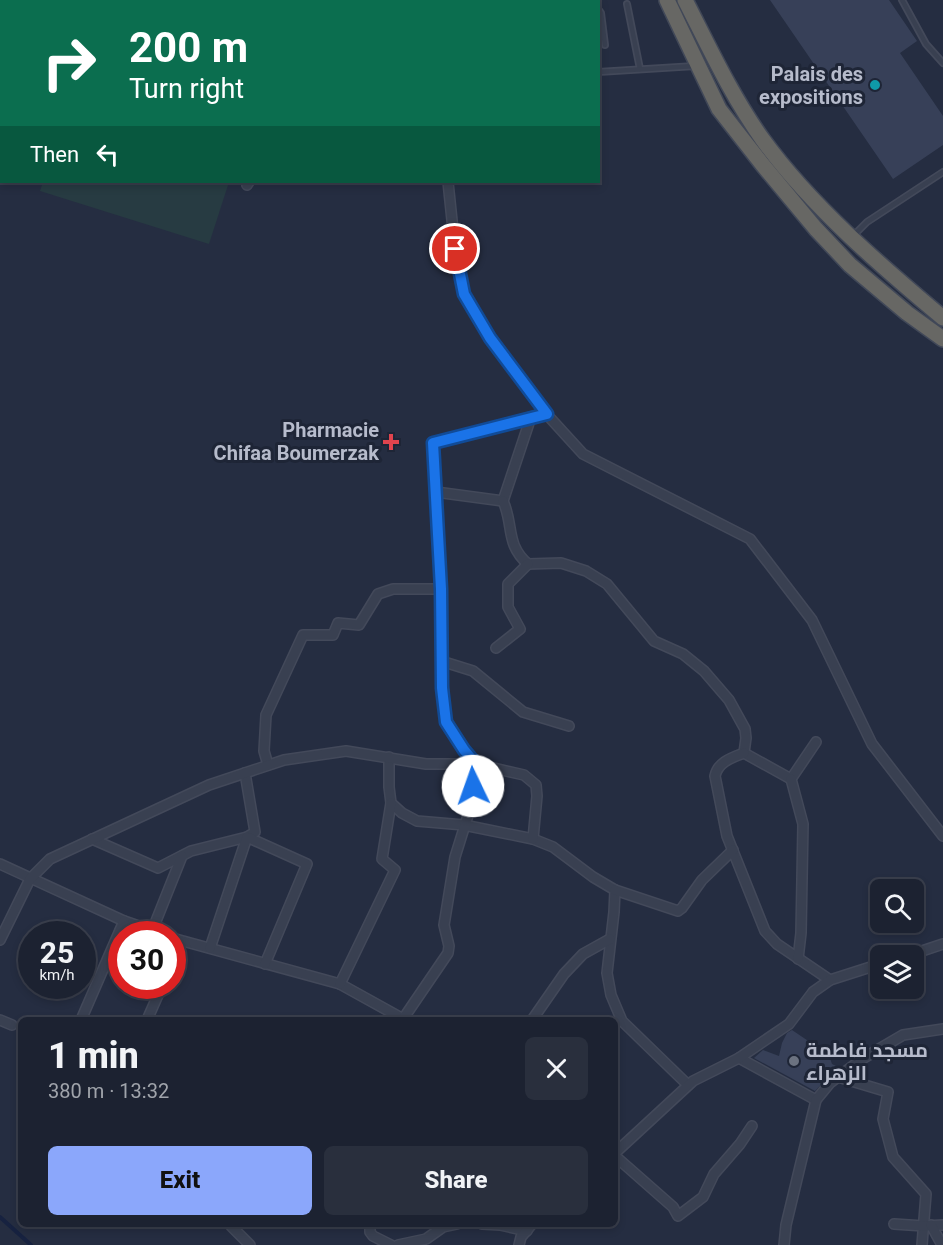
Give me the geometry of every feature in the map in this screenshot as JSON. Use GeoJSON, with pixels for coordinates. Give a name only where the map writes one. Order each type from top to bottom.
{"type":"FeatureCollection","features":[{"type":"Feature","properties":{"kind":"highway"},"geometry":{"type":"LineString","coordinates":[[667,0],[719,109],[762,165],[850,266],[943,339]]}},
{"type":"Feature","properties":{"kind":"highway"},"geometry":{"type":"LineString","coordinates":[[685,0],[723,75],[763,140],[809,194],[852,237],[943,318]]}},
{"type":"Feature","properties":{"kind":"street"},"geometry":{"type":"LineString","coordinates":[[448,183],[455,249],[464,294],[490,338],[547,414],[583,454],[750,539],[812,620],[872,744],[943,836]]}},
{"type":"Feature","properties":{"kind":"street"},"geometry":{"type":"LineString","coordinates":[[406,1017],[448,953],[449,946],[444,925],[455,857],[470,809],[476,764],[446,722],[441,661],[441,589],[433,443],[547,414]]}},
{"type":"Feature","properties":{"kind":"street"},"geometry":{"type":"LineString","coordinates":[[528,564],[518,555],[509,531],[508,512],[503,501],[531,417]]}},
{"type":"Feature","properties":{"kind":"street"},"geometry":{"type":"LineString","coordinates":[[436,492],[503,501]]}},
{"type":"Feature","properties":{"kind":"street"},"geometry":{"type":"LineString","coordinates":[[496,648],[520,629],[508,607],[508,584],[528,564],[561,563],[586,571],[608,584],[654,640],[683,654],[704,671],[729,700],[745,729],[744,753]]}},
{"type":"Feature","properties":{"kind":"street"},"geometry":{"type":"LineString","coordinates":[[268,765],[264,751],[266,715],[303,635],[333,635],[338,622],[359,625],[378,594],[386,591],[441,589]]}},
{"type":"Feature","properties":{"kind":"street"},"geometry":{"type":"LineString","coordinates":[[441,661],[472,672],[523,712],[569,726]]}},
{"type":"Feature","properties":{"kind":"street"},"geometry":{"type":"LineString","coordinates":[[791,779],[816,742]]}},
{"type":"Feature","properties":{"kind":"street"},"geometry":{"type":"LineString","coordinates":[[0,940],[30,879],[50,859],[209,785],[284,760],[346,751],[426,764],[476,764],[524,775],[536,785],[533,839]]}},
{"type":"Feature","properties":{"kind":"street"},"geometry":{"type":"LineString","coordinates":[[744,753],[791,779],[802,824],[801,933],[798,959]]}},
{"type":"Feature","properties":{"kind":"street"},"geometry":{"type":"LineString","coordinates":[[744,753],[720,765],[715,776],[727,836],[765,931],[777,944],[830,980]]}},
{"type":"Feature","properties":{"kind":"street"},"geometry":{"type":"LineString","coordinates":[[340,984],[394,870],[382,859],[391,803],[389,757]]}},
{"type":"Feature","properties":{"kind":"street"},"geometry":{"type":"LineString","coordinates":[[92,839],[158,868],[191,851],[247,837],[255,832],[245,773]]}},
{"type":"Feature","properties":{"kind":"street"},"geometry":{"type":"LineString","coordinates":[[391,803],[402,813],[417,821],[464,825],[533,839],[553,847],[593,877],[615,890],[678,910],[682,909],[702,880],[733,850]]}},
{"type":"Feature","properties":{"kind":"street"},"geometry":{"type":"LineString","coordinates":[[210,948],[247,837]]}},
{"type":"Feature","properties":{"kind":"street"},"geometry":{"type":"LineString","coordinates":[[247,837],[307,864],[265,964]]}},
{"type":"Feature","properties":{"kind":"street"},"geometry":{"type":"LineString","coordinates":[[161,921],[182,856]]}},
{"type":"Feature","properties":{"kind":"street"},"geometry":{"type":"LineString","coordinates":[[0,864],[124,921]]}},
{"type":"Feature","properties":{"kind":"street"},"geometry":{"type":"LineString","coordinates":[[615,890],[607,973],[611,995],[622,1021],[688,1085]]}},
{"type":"Feature","properties":{"kind":"street"},"geometry":{"type":"LineString","coordinates":[[534,1017],[564,974],[583,954],[610,939]]}},
{"type":"Feature","properties":{"kind":"street"},"geometry":{"type":"LineString","coordinates":[[186,941],[340,984],[399,1017]]}},
{"type":"Feature","properties":{"kind":"street"},"geometry":{"type":"LineString","coordinates":[[924,950],[943,944]]}},
{"type":"Feature","properties":{"kind":"street"},"geometry":{"type":"LineString","coordinates":[[82,1017],[108,958]]}},
{"type":"Feature","properties":{"kind":"street"},"geometry":{"type":"LineString","coordinates":[[618,1152],[693,1081],[739,1058],[789,1024],[813,992],[830,980],[870,967]]}},
{"type":"Feature","properties":{"kind":"street"},"geometry":{"type":"LineString","coordinates":[[148,1017],[156,999]]}},
{"type":"Feature","properties":{"kind":"street"},"geometry":{"type":"LineString","coordinates":[[0,1020],[12,1026]]}},
{"type":"Feature","properties":{"kind":"street"},"geometry":{"type":"LineString","coordinates":[[784,1245],[786,1225],[816,1100],[830,1083],[862,1059],[903,1035],[943,1029]]}},
{"type":"Feature","properties":{"kind":"street"},"geometry":{"type":"LineString","coordinates":[[739,1058],[816,1100]]}},
{"type":"Feature","properties":{"kind":"street"},"geometry":{"type":"LineString","coordinates":[[838,1077],[888,1092],[883,1119],[893,1157],[926,1194],[928,1226],[922,1245]]}},
{"type":"Feature","properties":{"kind":"street"},"geometry":{"type":"LineString","coordinates":[[618,1158],[673,1207],[678,1216],[703,1197],[714,1174],[752,1126]]}},
{"type":"Feature","properties":{"kind":"street"},"geometry":{"type":"LineString","coordinates":[[894,1224],[928,1226],[943,1224]]}},
{"type":"Feature","properties":{"kind":"street"},"geometry":{"type":"LineString","coordinates":[[928,1226],[942,1245]]}},
{"type":"Feature","properties":{"kind":"street"},"geometry":{"type":"LineString","coordinates":[[232,1227],[250,1245]]}},
{"type":"Feature","properties":{"kind":"street"},"geometry":{"type":"LineString","coordinates":[[370,1227],[373,1236],[392,1245]]}},
{"type":"Feature","properties":{"kind":"street"},"geometry":{"type":"LineString","coordinates":[[398,1245],[426,1239],[443,1227]]}},
{"type":"Feature","properties":{"kind":"street"},"geometry":{"type":"LineString","coordinates":[[519,1245],[521,1237],[529,1227]]}},
{"type":"Feature","properties":{"kind":"lane"},"geometry":{"type":"LineString","coordinates":[[903,0],[926,44],[943,63]]}},
{"type":"Feature","properties":{"kind":"lane"},"geometry":{"type":"LineString","coordinates":[[627,3],[640,69]]}},
{"type":"Feature","properties":{"kind":"lane"},"geometry":{"type":"LineString","coordinates":[[600,12],[605,45]]}},
{"type":"Feature","properties":{"kind":"lane"},"geometry":{"type":"LineString","coordinates":[[600,72],[699,66]]}},
{"type":"Feature","properties":{"kind":"lane"},"geometry":{"type":"LineString","coordinates":[[852,237],[867,222],[943,172]]}},
{"type":"Feature","properties":{"kind":"shaded area"},"geometry":{"type":"Polygon","coordinates":[[[43,183],[229,183],[209,244],[40,191],[43,183]]]}},
{"type":"Feature","properties":{"kind":"building","name":"Palais des expositions"},"geometry":{"type":"Polygon","coordinates":[[[770,0],[889,0],[917,41],[900,53],[943,116],[943,145],[893,179],[770,0]]]}},
{"type":"Feature","properties":{"kind":"building","name":"مسجد فاطمة الزهراء"},"geometry":{"type":"Polygon","coordinates":[[[792,1030],[829,1055],[832,1064],[838,1067],[815,1091],[754,1058],[763,1050],[779,1056],[787,1033],[792,1030]]]}},
{"type":"Feature","properties":{"kind":"waterway"},"geometry":{"type":"LineString","coordinates":[[0,1217],[31,1245]]}},
{"type":"Feature","properties":{"kind":"place","name":"Palais des expositions"},"geometry":{"type":"Point","coordinates":[875,85]}},
{"type":"Feature","properties":{"kind":"place","name":"Pharmacie Chifaa Boumerzak"},"geometry":{"type":"Point","coordinates":[391,442]}},
{"type":"Feature","properties":{"kind":"place","name":"مسجد فاطمة الزهراء"},"geometry":{"type":"Point","coordinates":[794,1061]}},
{"type":"Feature","properties":{"kind":"route"},"geometry":{"type":"LineString","coordinates":[[455,249],[464,294],[490,338],[547,414],[433,443],[441,589],[442,688],[446,722],[476,764],[473,786]]}}]}
